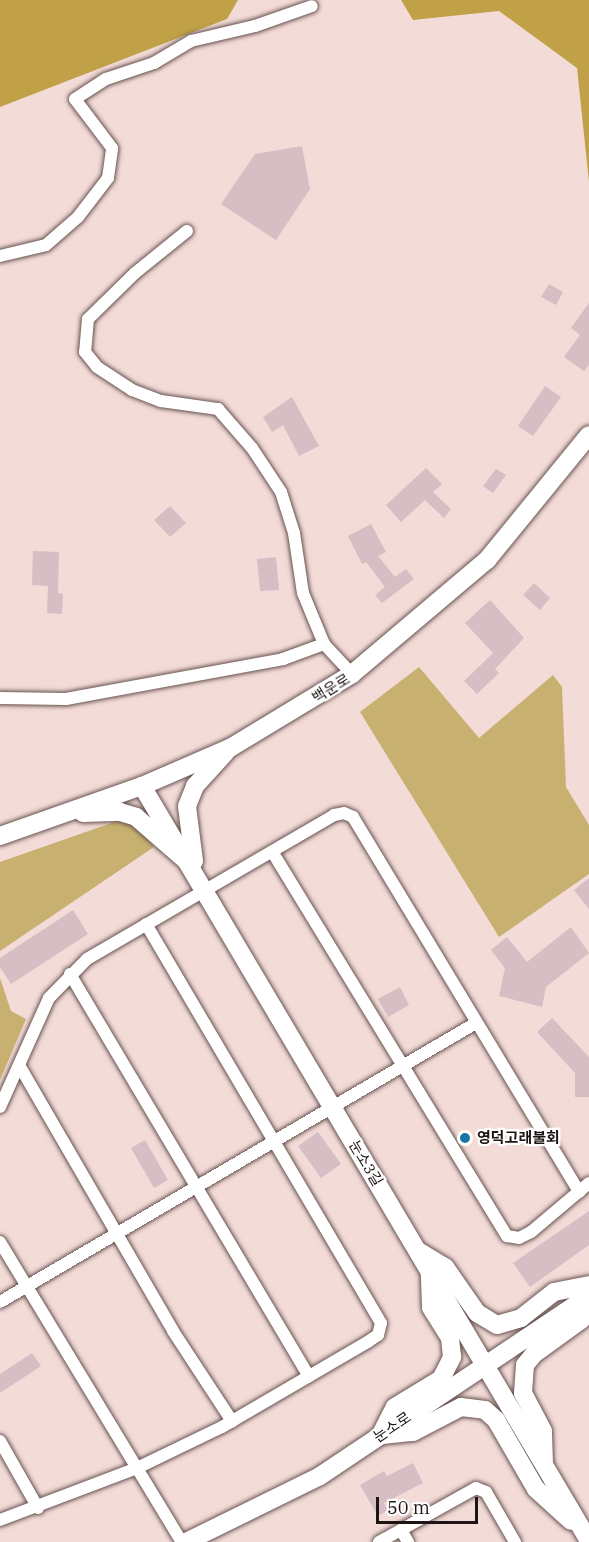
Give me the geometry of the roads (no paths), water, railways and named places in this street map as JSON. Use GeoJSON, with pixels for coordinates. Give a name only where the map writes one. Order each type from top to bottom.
{"type":"FeatureCollection","features":[{"type":"Feature","properties":{"kind":"street"},"geometry":{"type":"LineString","coordinates":[[0,256],[46,245],[78,217],[108,178],[112,148],[75,99],[106,79],[154,63],[191,41],[255,26],[312,6]]}},
{"type":"Feature","properties":{"kind":"street"},"geometry":{"type":"LineString","coordinates":[[187,231],[135,273],[88,319],[85,352],[97,367],[132,390],[161,401],[218,409],[252,447],[281,492],[294,533],[303,593],[324,644],[352,674]]}},
{"type":"Feature","properties":{"kind":"street","name":"백운로"},"geometry":{"type":"LineString","coordinates":[[0,836],[142,786],[230,748],[352,674],[487,561],[589,435]]}},
{"type":"Feature","properties":{"kind":"street"},"geometry":{"type":"LineString","coordinates":[[0,698],[66,699],[283,659],[324,644]]}},
{"type":"Feature","properties":{"kind":"street"},"geometry":{"type":"LineString","coordinates":[[69,813],[120,812],[136,818],[189,863],[194,861],[187,806],[195,786],[230,748]]}},
{"type":"Feature","properties":{"kind":"street","name":"눈소3길"},"geometry":{"type":"LineString","coordinates":[[142,786],[586,1536]]}},
{"type":"Feature","properties":{"kind":"street"},"geometry":{"type":"LineString","coordinates":[[0,1107],[49,998],[87,959],[273,853],[334,815],[353,817],[579,1192]]}},
{"type":"Feature","properties":{"kind":"street"},"geometry":{"type":"LineString","coordinates":[[273,853],[400,1065],[507,1236],[519,1238],[531,1232],[589,1183]]}},
{"type":"Feature","properties":{"kind":"street"},"geometry":{"type":"LineString","coordinates":[[0,1520],[38,1508],[137,1468],[232,1421],[378,1335],[381,1323],[272,1142],[146,924]]}},
{"type":"Feature","properties":{"kind":"street"},"geometry":{"type":"LineString","coordinates":[[70,974],[309,1376]]}},
{"type":"Feature","properties":{"kind":"street"},"geometry":{"type":"LineString","coordinates":[[0,1302],[117,1237],[400,1065],[476,1023]]}},
{"type":"Feature","properties":{"kind":"street"},"geometry":{"type":"LineString","coordinates":[[19,1065],[117,1237],[232,1421]]}},
{"type":"Feature","properties":{"kind":"street"},"geometry":{"type":"LineString","coordinates":[[0,1242],[184,1542]]}},
{"type":"Feature","properties":{"kind":"street"},"geometry":{"type":"LineString","coordinates":[[417,1251],[445,1267],[477,1313],[497,1325],[521,1318],[554,1292],[589,1285]]}},
{"type":"Feature","properties":{"kind":"street"},"geometry":{"type":"LineString","coordinates":[[381,1435],[395,1407],[441,1379],[452,1357],[450,1338],[430,1307],[430,1272]]}},
{"type":"Feature","properties":{"kind":"street","name":"눈소로"},"geometry":{"type":"LineString","coordinates":[[184,1542],[295,1490],[589,1296]]}},
{"type":"Feature","properties":{"kind":"street"},"geometry":{"type":"LineString","coordinates":[[544,1465],[543,1431],[523,1393],[525,1365],[580,1320],[589,1307]]}},
{"type":"Feature","properties":{"kind":"street"},"geometry":{"type":"LineString","coordinates":[[381,1435],[413,1432],[461,1407],[485,1410],[496,1420],[536,1489],[586,1536]]}},
{"type":"Feature","properties":{"kind":"street"},"geometry":{"type":"LineString","coordinates":[[0,1441],[38,1508]]}},
{"type":"Feature","properties":{"kind":"street"},"geometry":{"type":"LineString","coordinates":[[379,1542],[476,1488],[486,1492],[515,1542]]}},
{"type":"Feature","properties":{"kind":"street"},"geometry":{"type":"LineString","coordinates":[[401,1530],[408,1542]]}},
{"type":"Feature","properties":{"kind":"place","name":"영덕고래불회"},"geometry":{"type":"Point","coordinates":[465,1138]}}]}
